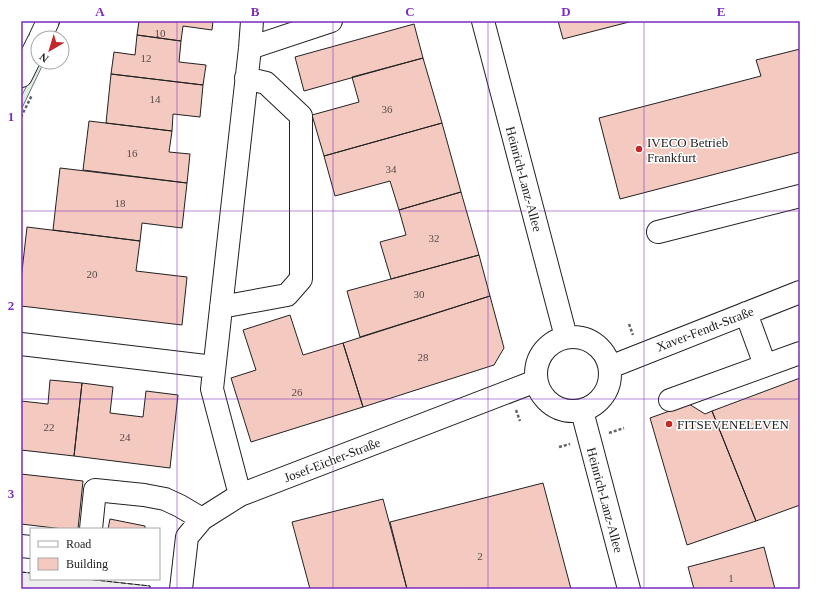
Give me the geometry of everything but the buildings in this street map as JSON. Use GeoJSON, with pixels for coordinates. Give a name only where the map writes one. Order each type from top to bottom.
{"type":"FeatureCollection","features":[{"type":"Feature","properties":{"kind":"street"},"geometry":{"type":"LineString","coordinates":[[240,496],[212,389],[252,21]]}},
{"type":"Feature","properties":{"kind":"street"},"geometry":{"type":"LineString","coordinates":[[250,48],[331,21]]}},
{"type":"Feature","properties":{"kind":"street","name":"Heinrich-Lanz-Allee"},"geometry":{"type":"LineString","coordinates":[[483,21],[566,337]]}},
{"type":"Feature","properties":{"kind":"street"},"geometry":{"type":"LineString","coordinates":[[21,76],[30,58]]}},
{"type":"Feature","properties":{"kind":"street"},"geometry":{"type":"LineString","coordinates":[[221,307],[287,295],[301,279],[301,116],[266,83],[246,78]]}},
{"type":"Feature","properties":{"kind":"street"},"geometry":{"type":"LineString","coordinates":[[658,232],[800,196]]}},
{"type":"Feature","properties":{"kind":"street","name":"Xaver-Fendt-Straße"},"geometry":{"type":"LineString","coordinates":[[610,367],[800,292]]}},
{"type":"Feature","properties":{"kind":"street"},"geometry":{"type":"LineString","coordinates":[[746,313],[766,365]]}},
{"type":"Feature","properties":{"kind":"street"},"geometry":{"type":"LineString","coordinates":[[566,337],[582,338],[596,345],[605,355],[610,367],[610,381],[603,397],[595,404],[582,410],[571,412],[555,407],[542,395],[536,381],[536,366],[542,352],[555,341],[566,337]]}},
{"type":"Feature","properties":{"kind":"street"},"geometry":{"type":"LineString","coordinates":[[21,344],[214,367]]}},
{"type":"Feature","properties":{"kind":"street"},"geometry":{"type":"LineString","coordinates":[[670,400],[800,352]]}},
{"type":"Feature","properties":{"kind":"street","name":"Josef-Eicher-Straße"},"geometry":{"type":"LineString","coordinates":[[181,589],[187,537],[202,519],[240,496],[536,381]]}},
{"type":"Feature","properties":{"kind":"street","name":"Heinrich-Lanz-Allee"},"geometry":{"type":"LineString","coordinates":[[582,410],[629,589]]}},
{"type":"Feature","properties":{"kind":"street"},"geometry":{"type":"LineString","coordinates":[[91,528],[95,490],[144,495],[165,499],[202,519]]}},
{"type":"Feature","properties":{"kind":"green space"},"geometry":{"type":"Polygon","coordinates":[[[35,70],[40,70],[21,110],[21,97],[35,70]]]}},
{"type":"Feature","properties":{"kind":"shaded area"},"geometry":{"type":"Polygon","coordinates":[[[21,572],[30,573],[30,580],[95,580],[150,586],[150,589],[21,589],[21,572]]]}},
{"type":"Feature","properties":{"kind":"fence"},"geometry":{"type":"LineString","coordinates":[[21,572],[30,573]]}},
{"type":"Feature","properties":{"kind":"fence"},"geometry":{"type":"LineString","coordinates":[[95,580],[150,586],[150,589]]}},
{"type":"Feature","properties":{"kind":"place","name":"IVECO Betrieb Frankfurt"},"geometry":{"type":"Point","coordinates":[639,149]}},
{"type":"Feature","properties":{"kind":"place","name":"FITSEVENELEVEN"},"geometry":{"type":"Point","coordinates":[669,424]}}]}
